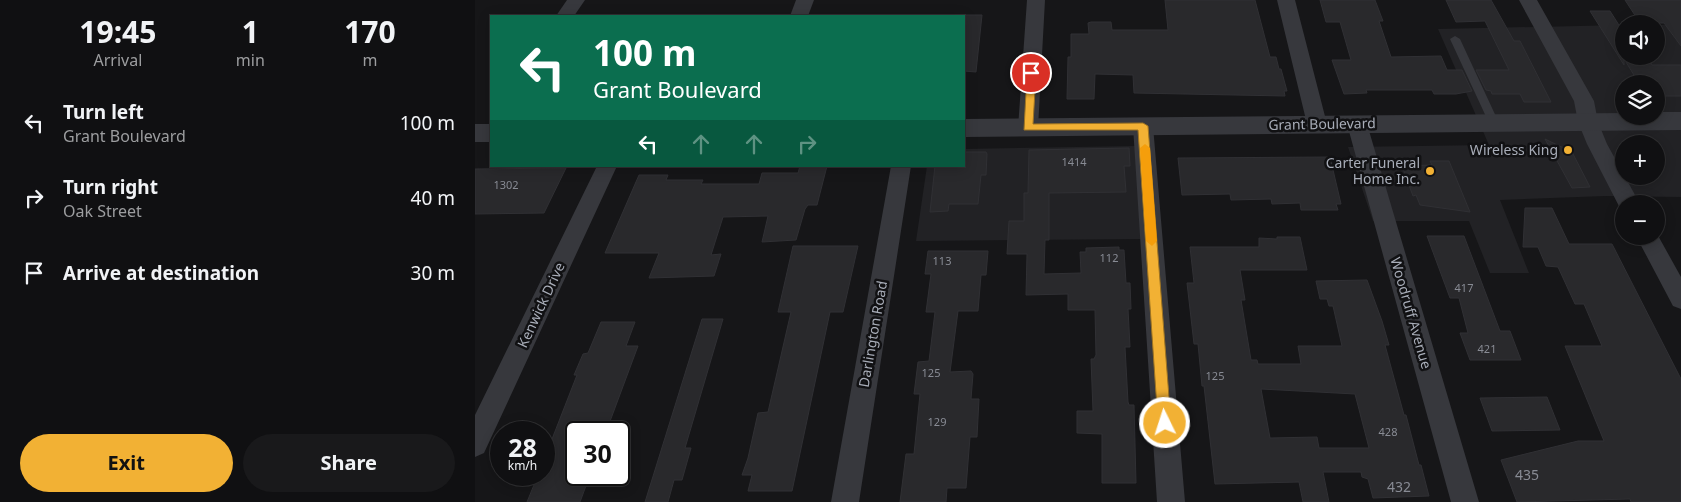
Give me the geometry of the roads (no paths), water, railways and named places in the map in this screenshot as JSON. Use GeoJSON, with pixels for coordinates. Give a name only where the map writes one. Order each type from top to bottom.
{"type":"FeatureCollection","features":[{"type":"Feature","properties":{"kind":"street"},"geometry":{"type":"LineString","coordinates":[[566,15],[575,0]]}},
{"type":"Feature","properties":{"kind":"street"},"geometry":{"type":"LineString","coordinates":[[799,15],[805,0]]}},
{"type":"Feature","properties":{"kind":"street"},"geometry":{"type":"LineString","coordinates":[[1028,128],[1036,0]]}},
{"type":"Feature","properties":{"kind":"street"},"geometry":{"type":"LineString","coordinates":[[1286,0],[1317,124]]}},
{"type":"Feature","properties":{"kind":"street"},"geometry":{"type":"LineString","coordinates":[[1528,0],[1584,101],[1588,122],[1597,144],[1624,195]]}},
{"type":"Feature","properties":{"kind":"street","name":"Grant Boulevard"},"geometry":{"type":"LineString","coordinates":[[965,128],[1681,120]]}},
{"type":"Feature","properties":{"kind":"street","name":"Woodruff Avenue"},"geometry":{"type":"LineString","coordinates":[[1357,124],[1465,502]]}},
{"type":"Feature","properties":{"kind":"street"},"geometry":{"type":"LineString","coordinates":[[1143,126],[1171,502]]}},
{"type":"Feature","properties":{"kind":"street"},"geometry":{"type":"LineString","coordinates":[[475,133],[490,133]]}},
{"type":"Feature","properties":{"kind":"street","name":"Kenwick Drive"},"geometry":{"type":"LineString","coordinates":[[475,444],[607,167]]}},
{"type":"Feature","properties":{"kind":"street","name":"Darlington Road"},"geometry":{"type":"LineString","coordinates":[[845,502],[901,167]]}},
{"type":"Feature","properties":{"kind":"street"},"geometry":{"type":"LineString","coordinates":[[1652,245],[1681,298]]}},
{"type":"Feature","properties":{"kind":"lane"},"geometry":{"type":"LineString","coordinates":[[1455,39],[1494,123]]}},
{"type":"Feature","properties":{"kind":"place","name":"Wireless King"},"geometry":{"type":"Point","coordinates":[1568,150]}},
{"type":"Feature","properties":{"kind":"place","name":"Carter Funeral Home Inc."},"geometry":{"type":"Point","coordinates":[1430,171]}}]}
